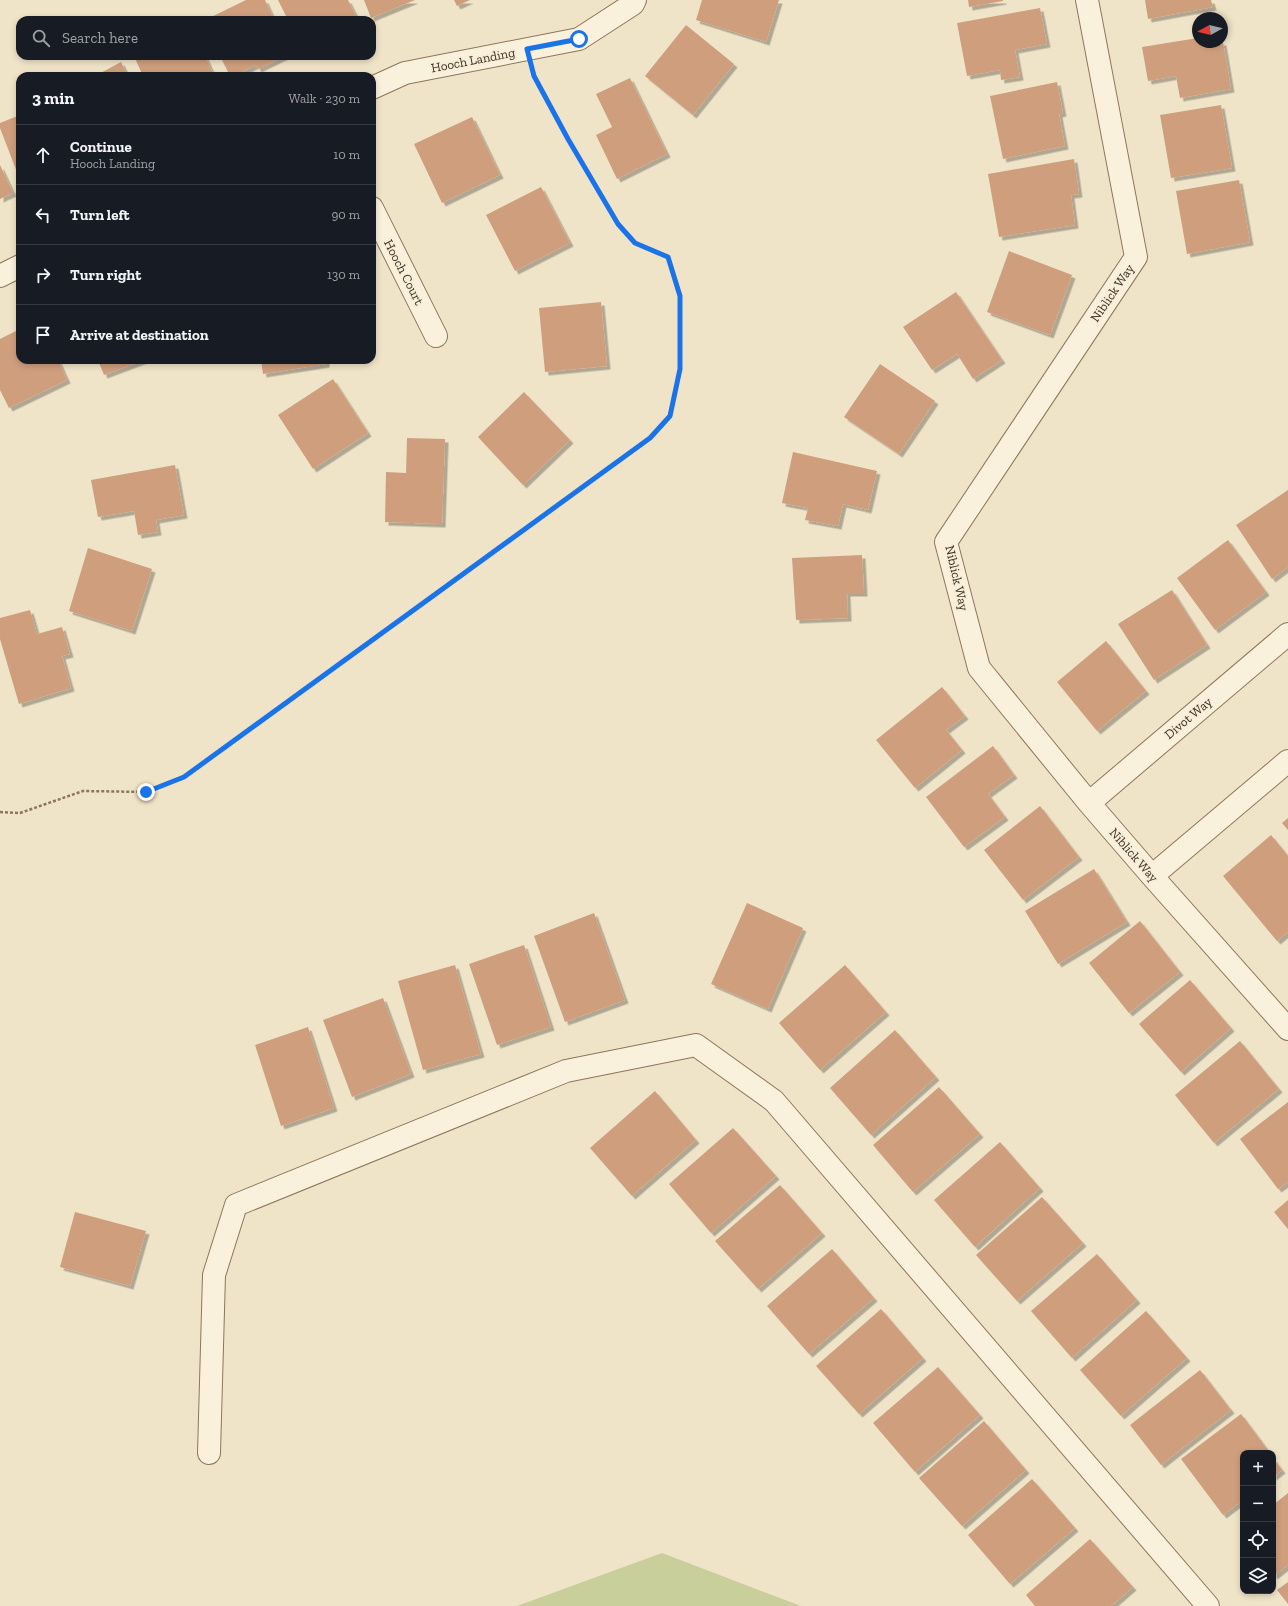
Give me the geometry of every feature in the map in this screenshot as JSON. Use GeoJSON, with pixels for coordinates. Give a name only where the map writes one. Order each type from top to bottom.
{"type":"FeatureCollection","features":[{"type":"Feature","properties":{"kind":"street","name":"Hooch Landing"},"geometry":{"type":"LineString","coordinates":[[376,86],[405,73],[579,39],[633,4],[635,0]]}},
{"type":"Feature","properties":{"kind":"street","name":"Niblick Way"},"geometry":{"type":"LineString","coordinates":[[1087,0],[1136,257],[946,542],[979,668],[1089,803],[1288,1029]]}},
{"type":"Feature","properties":{"kind":"street","name":"Hooch Court"},"geometry":{"type":"LineString","coordinates":[[376,216],[436,336]]}},
{"type":"Feature","properties":{"kind":"street"},"geometry":{"type":"LineString","coordinates":[[0,276],[16,268]]}},
{"type":"Feature","properties":{"kind":"street","name":"Divot Way"},"geometry":{"type":"LineString","coordinates":[[1089,803],[1288,634]]}},
{"type":"Feature","properties":{"kind":"street"},"geometry":{"type":"LineString","coordinates":[[1152,876],[1288,761]]}},
{"type":"Feature","properties":{"kind":"street"},"geometry":{"type":"LineString","coordinates":[[209,1453],[214,1275],[236,1205],[566,1071],[696,1045],[774,1101],[1208,1606]]}},
{"type":"Feature","properties":{"kind":"path"},"geometry":{"type":"LineString","coordinates":[[0,812],[20,813],[83,791],[146,792],[184,777],[650,438],[670,416],[680,369],[680,296],[668,257],[635,243],[618,224],[568,139],[534,76],[527,49]]}},
{"type":"Feature","properties":{"kind":"green space"},"geometry":{"type":"Polygon","coordinates":[[[662,1553],[801,1606],[517,1606],[662,1553]]]}},
{"type":"Feature","properties":{"kind":"building"},"geometry":{"type":"Polygon","coordinates":[[[246,0],[265,0],[272,16],[213,16],[246,0]]]}},
{"type":"Feature","properties":{"kind":"building"},"geometry":{"type":"Polygon","coordinates":[[[278,0],[348,0],[356,16],[286,16],[278,0]]]}},
{"type":"Feature","properties":{"kind":"building"},"geometry":{"type":"Polygon","coordinates":[[[364,0],[415,0],[376,16],[370,16],[364,0]]]}},
{"type":"Feature","properties":{"kind":"building"},"geometry":{"type":"Polygon","coordinates":[[[454,0],[470,0],[457,6],[454,0]]]}},
{"type":"Feature","properties":{"kind":"building"},"geometry":{"type":"Polygon","coordinates":[[[702,0],[779,0],[766,42],[696,20],[702,0]]]}},
{"type":"Feature","properties":{"kind":"building"},"geometry":{"type":"Polygon","coordinates":[[[968,0],[1003,0],[1003,1],[969,7],[968,0]]]}},
{"type":"Feature","properties":{"kind":"building"},"geometry":{"type":"Polygon","coordinates":[[[1145,0],[1211,0],[1213,7],[1148,19],[1145,0]]]}},
{"type":"Feature","properties":{"kind":"building"},"geometry":{"type":"Polygon","coordinates":[[[1040,8],[1047,44],[1015,50],[1020,77],[1001,80],[1000,70],[967,76],[957,23],[1040,8]]]}},
{"type":"Feature","properties":{"kind":"building"},"geometry":{"type":"Polygon","coordinates":[[[686,25],[734,64],[693,115],[645,76],[686,25]]]}},
{"type":"Feature","properties":{"kind":"building"},"geometry":{"type":"Polygon","coordinates":[[[1192,39],[1192,48],[1224,48],[1231,89],[1180,98],[1176,76],[1148,81],[1142,47],[1192,39]]]}},
{"type":"Feature","properties":{"kind":"building"},"geometry":{"type":"Polygon","coordinates":[[[136,60],[207,60],[212,72],[141,72],[136,60]]]}},
{"type":"Feature","properties":{"kind":"building"},"geometry":{"type":"Polygon","coordinates":[[[222,60],[277,60],[258,69],[256,65],[241,72],[228,72],[222,60]]]}},
{"type":"Feature","properties":{"kind":"building"},"geometry":{"type":"Polygon","coordinates":[[[121,62],[126,72],[102,72],[121,62]]]}},
{"type":"Feature","properties":{"kind":"building"},"geometry":{"type":"Polygon","coordinates":[[[630,78],[667,154],[617,179],[596,135],[612,127],[596,94],[630,78]]]}},
{"type":"Feature","properties":{"kind":"building"},"geometry":{"type":"Polygon","coordinates":[[[1057,82],[1063,113],[1059,114],[1065,146],[1003,159],[990,96],[1057,82]]]}},
{"type":"Feature","properties":{"kind":"building"},"geometry":{"type":"Polygon","coordinates":[[[1221,105],[1232,168],[1171,178],[1160,115],[1221,105]]]}},
{"type":"Feature","properties":{"kind":"building"},"geometry":{"type":"Polygon","coordinates":[[[16,117],[16,170],[0,128],[0,123],[16,117]]]}},
{"type":"Feature","properties":{"kind":"building"},"geometry":{"type":"Polygon","coordinates":[[[472,117],[500,175],[442,203],[414,144],[472,117]]]}},
{"type":"Feature","properties":{"kind":"building"},"geometry":{"type":"Polygon","coordinates":[[[1074,159],[1079,194],[1071,195],[1075,225],[999,237],[988,174],[1074,159]]]}},
{"type":"Feature","properties":{"kind":"building"},"geometry":{"type":"Polygon","coordinates":[[[0,165],[13,193],[0,199],[0,165]]]}},
{"type":"Feature","properties":{"kind":"building"},"geometry":{"type":"Polygon","coordinates":[[[1239,180],[1250,242],[1187,254],[1176,191],[1239,180]]]}},
{"type":"Feature","properties":{"kind":"building"},"geometry":{"type":"Polygon","coordinates":[[[541,187],[570,243],[515,271],[486,215],[541,187]]]}},
{"type":"Feature","properties":{"kind":"building"},"geometry":{"type":"Polygon","coordinates":[[[1009,251],[1072,275],[1050,335],[987,312],[1009,251]]]}},
{"type":"Feature","properties":{"kind":"building"},"geometry":{"type":"Polygon","coordinates":[[[956,292],[1002,360],[973,379],[957,354],[932,370],[903,327],[956,292]]]}},
{"type":"Feature","properties":{"kind":"building"},"geometry":{"type":"Polygon","coordinates":[[[601,302],[607,366],[545,372],[539,308],[601,302]]]}},
{"type":"Feature","properties":{"kind":"building"},"geometry":{"type":"Polygon","coordinates":[[[16,331],[16,364],[60,364],[67,380],[9,408],[0,390],[0,339],[16,331]]]}},
{"type":"Feature","properties":{"kind":"building"},"geometry":{"type":"Polygon","coordinates":[[[100,364],[133,364],[104,375],[100,364]]]}},
{"type":"Feature","properties":{"kind":"building"},"geometry":{"type":"Polygon","coordinates":[[[262,364],[326,364],[263,374],[262,364]]]}},
{"type":"Feature","properties":{"kind":"building"},"geometry":{"type":"Polygon","coordinates":[[[880,364],[935,401],[899,454],[844,417],[880,364]]]}},
{"type":"Feature","properties":{"kind":"building"},"geometry":{"type":"Polygon","coordinates":[[[333,379],[368,433],[313,469],[278,415],[333,379]]]}},
{"type":"Feature","properties":{"kind":"building"},"geometry":{"type":"Polygon","coordinates":[[[524,392],[570,440],[523,485],[478,437],[524,392]]]}},
{"type":"Feature","properties":{"kind":"building"},"geometry":{"type":"Polygon","coordinates":[[[407,438],[445,439],[442,524],[385,522],[386,472],[406,473],[407,438]]]}},
{"type":"Feature","properties":{"kind":"building"},"geometry":{"type":"Polygon","coordinates":[[[793,452],[877,471],[868,510],[843,504],[838,526],[805,520],[808,508],[782,503],[793,452]]]}},
{"type":"Feature","properties":{"kind":"building"},"geometry":{"type":"Polygon","coordinates":[[[175,465],[184,515],[156,520],[158,532],[138,535],[134,511],[98,517],[91,480],[175,465]]]}},
{"type":"Feature","properties":{"kind":"building"},"geometry":{"type":"Polygon","coordinates":[[[1288,490],[1288,567],[1272,579],[1236,525],[1288,490]]]}},
{"type":"Feature","properties":{"kind":"building"},"geometry":{"type":"Polygon","coordinates":[[[1228,540],[1266,592],[1215,630],[1177,578],[1228,540]]]}},
{"type":"Feature","properties":{"kind":"building"},"geometry":{"type":"Polygon","coordinates":[[[88,548],[152,569],[132,631],[69,611],[88,548]]]}},
{"type":"Feature","properties":{"kind":"building"},"geometry":{"type":"Polygon","coordinates":[[[862,555],[864,593],[847,593],[848,618],[796,620],[792,558],[862,555]]]}},
{"type":"Feature","properties":{"kind":"building"},"geometry":{"type":"Polygon","coordinates":[[[1172,590],[1207,645],[1154,680],[1118,624],[1172,590]]]}},
{"type":"Feature","properties":{"kind":"building"},"geometry":{"type":"Polygon","coordinates":[[[30,610],[37,634],[62,627],[70,654],[62,656],[71,688],[19,704],[0,639],[0,618],[30,610]]]}},
{"type":"Feature","properties":{"kind":"building"},"geometry":{"type":"Polygon","coordinates":[[[1106,641],[1146,691],[1097,731],[1057,682],[1106,641]]]}},
{"type":"Feature","properties":{"kind":"building"},"geometry":{"type":"Polygon","coordinates":[[[942,687],[965,716],[946,730],[962,750],[915,788],[876,740],[942,687]]]}},
{"type":"Feature","properties":{"kind":"building"},"geometry":{"type":"Polygon","coordinates":[[[993,746],[1014,775],[988,794],[1005,817],[964,847],[926,797],[993,746]]]}},
{"type":"Feature","properties":{"kind":"building"},"geometry":{"type":"Polygon","coordinates":[[[1040,806],[1079,857],[1023,900],[984,850],[1040,806]]]}},
{"type":"Feature","properties":{"kind":"building"},"geometry":{"type":"Polygon","coordinates":[[[1288,818],[1288,830],[1282,823],[1288,818]]]}},
{"type":"Feature","properties":{"kind":"building"},"geometry":{"type":"Polygon","coordinates":[[[1271,835],[1288,856],[1288,932],[1277,941],[1223,876],[1271,835]]]}},
{"type":"Feature","properties":{"kind":"building"},"geometry":{"type":"Polygon","coordinates":[[[1094,869],[1127,922],[1058,964],[1025,911],[1094,869]]]}},
{"type":"Feature","properties":{"kind":"building"},"geometry":{"type":"Polygon","coordinates":[[[747,903],[803,928],[768,1009],[711,984],[747,903]]]}},
{"type":"Feature","properties":{"kind":"building"},"geometry":{"type":"Polygon","coordinates":[[[594,913],[625,1000],[565,1022],[534,936],[594,913]]]}},
{"type":"Feature","properties":{"kind":"building"},"geometry":{"type":"Polygon","coordinates":[[[1140,921],[1180,972],[1129,1013],[1089,963],[1140,921]]]}},
{"type":"Feature","properties":{"kind":"building"},"geometry":{"type":"Polygon","coordinates":[[[524,945],[551,1027],[497,1045],[469,964],[524,945]]]}},
{"type":"Feature","properties":{"kind":"building"},"geometry":{"type":"Polygon","coordinates":[[[455,965],[481,1054],[423,1070],[398,981],[455,965]]]}},
{"type":"Feature","properties":{"kind":"building"},"geometry":{"type":"Polygon","coordinates":[[[845,965],[886,1012],[820,1070],[779,1023],[845,965]]]}},
{"type":"Feature","properties":{"kind":"building"},"geometry":{"type":"Polygon","coordinates":[[[1190,980],[1231,1028],[1181,1072],[1139,1024],[1190,980]]]}},
{"type":"Feature","properties":{"kind":"building"},"geometry":{"type":"Polygon","coordinates":[[[383,998],[411,1074],[352,1097],[323,1020],[383,998]]]}},
{"type":"Feature","properties":{"kind":"building"},"geometry":{"type":"Polygon","coordinates":[[[308,1027],[334,1108],[281,1126],[255,1045],[308,1027]]]}},
{"type":"Feature","properties":{"kind":"building"},"geometry":{"type":"Polygon","coordinates":[[[895,1030],[936,1077],[871,1135],[830,1088],[895,1030]]]}},
{"type":"Feature","properties":{"kind":"building"},"geometry":{"type":"Polygon","coordinates":[[[1240,1041],[1279,1089],[1214,1143],[1175,1095],[1240,1041]]]}},
{"type":"Feature","properties":{"kind":"building"},"geometry":{"type":"Polygon","coordinates":[[[939,1087],[980,1134],[913,1192],[873,1145],[939,1087]]]}},
{"type":"Feature","properties":{"kind":"building"},"geometry":{"type":"Polygon","coordinates":[[[655,1091],[696,1140],[632,1196],[590,1148],[655,1091]]]}},
{"type":"Feature","properties":{"kind":"building"},"geometry":{"type":"Polygon","coordinates":[[[1288,1102],[1288,1182],[1278,1189],[1240,1139],[1288,1102]]]}},
{"type":"Feature","properties":{"kind":"building"},"geometry":{"type":"Polygon","coordinates":[[[733,1128],[776,1176],[711,1233],[669,1184],[733,1128]]]}},
{"type":"Feature","properties":{"kind":"building"},"geometry":{"type":"Polygon","coordinates":[[[1000,1142],[1040,1188],[975,1247],[934,1200],[1000,1142]]]}},
{"type":"Feature","properties":{"kind":"building"},"geometry":{"type":"Polygon","coordinates":[[[780,1185],[822,1233],[758,1289],[715,1241],[780,1185]]]}},
{"type":"Feature","properties":{"kind":"building"},"geometry":{"type":"Polygon","coordinates":[[[1042,1197],[1083,1243],[1017,1301],[976,1255],[1042,1197]]]}},
{"type":"Feature","properties":{"kind":"building"},"geometry":{"type":"Polygon","coordinates":[[[1288,1200],[1288,1229],[1274,1212],[1288,1200]]]}},
{"type":"Feature","properties":{"kind":"building"},"geometry":{"type":"Polygon","coordinates":[[[75,1212],[146,1231],[130,1286],[60,1267],[75,1212]]]}},
{"type":"Feature","properties":{"kind":"building"},"geometry":{"type":"Polygon","coordinates":[[[832,1249],[874,1298],[809,1354],[767,1306],[832,1249]]]}},
{"type":"Feature","properties":{"kind":"building"},"geometry":{"type":"Polygon","coordinates":[[[1097,1254],[1137,1300],[1072,1358],[1031,1311],[1097,1254]]]}},
{"type":"Feature","properties":{"kind":"building"},"geometry":{"type":"Polygon","coordinates":[[[881,1309],[923,1358],[859,1414],[816,1366],[881,1309]]]}},
{"type":"Feature","properties":{"kind":"building"},"geometry":{"type":"Polygon","coordinates":[[[1146,1311],[1187,1358],[1121,1416],[1080,1370],[1146,1311]]]}},
{"type":"Feature","properties":{"kind":"building"},"geometry":{"type":"Polygon","coordinates":[[[938,1367],[980,1415],[915,1472],[873,1423],[938,1367]]]}},
{"type":"Feature","properties":{"kind":"building"},"geometry":{"type":"Polygon","coordinates":[[[1200,1370],[1231,1410],[1161,1465],[1130,1425],[1200,1370]]]}},
{"type":"Feature","properties":{"kind":"building"},"geometry":{"type":"Polygon","coordinates":[[[1241,1414],[1268,1450],[1240,1450],[1240,1502],[1223,1515],[1181,1459],[1241,1414]]]}},
{"type":"Feature","properties":{"kind":"building"},"geometry":{"type":"Polygon","coordinates":[[[984,1421],[1026,1470],[962,1526],[919,1478],[984,1421]]]}},
{"type":"Feature","properties":{"kind":"building"},"geometry":{"type":"Polygon","coordinates":[[[1276,1462],[1282,1470],[1276,1475],[1276,1462]]]}},
{"type":"Feature","properties":{"kind":"building"},"geometry":{"type":"Polygon","coordinates":[[[1032,1479],[1075,1528],[1010,1584],[968,1535],[1032,1479]]]}},
{"type":"Feature","properties":{"kind":"building"},"geometry":{"type":"Polygon","coordinates":[[[1288,1493],[1288,1565],[1276,1574],[1276,1522],[1276,1503],[1288,1493]]]}},
{"type":"Feature","properties":{"kind":"building"},"geometry":{"type":"Polygon","coordinates":[[[1090,1539],[1133,1587],[1111,1606],[1035,1606],[1026,1595],[1090,1539]]]}},
{"type":"Feature","properties":{"kind":"building"},"geometry":{"type":"Polygon","coordinates":[[[1288,1582],[1288,1604],[1277,1590],[1288,1582]]]}},
{"type":"Feature","properties":{"kind":"route"},"geometry":{"type":"LineString","coordinates":[[146,792],[184,777],[650,438],[670,416],[680,369],[680,296],[668,257],[635,243],[618,224],[568,139],[534,76],[527,49],[579,39]]}}]}
